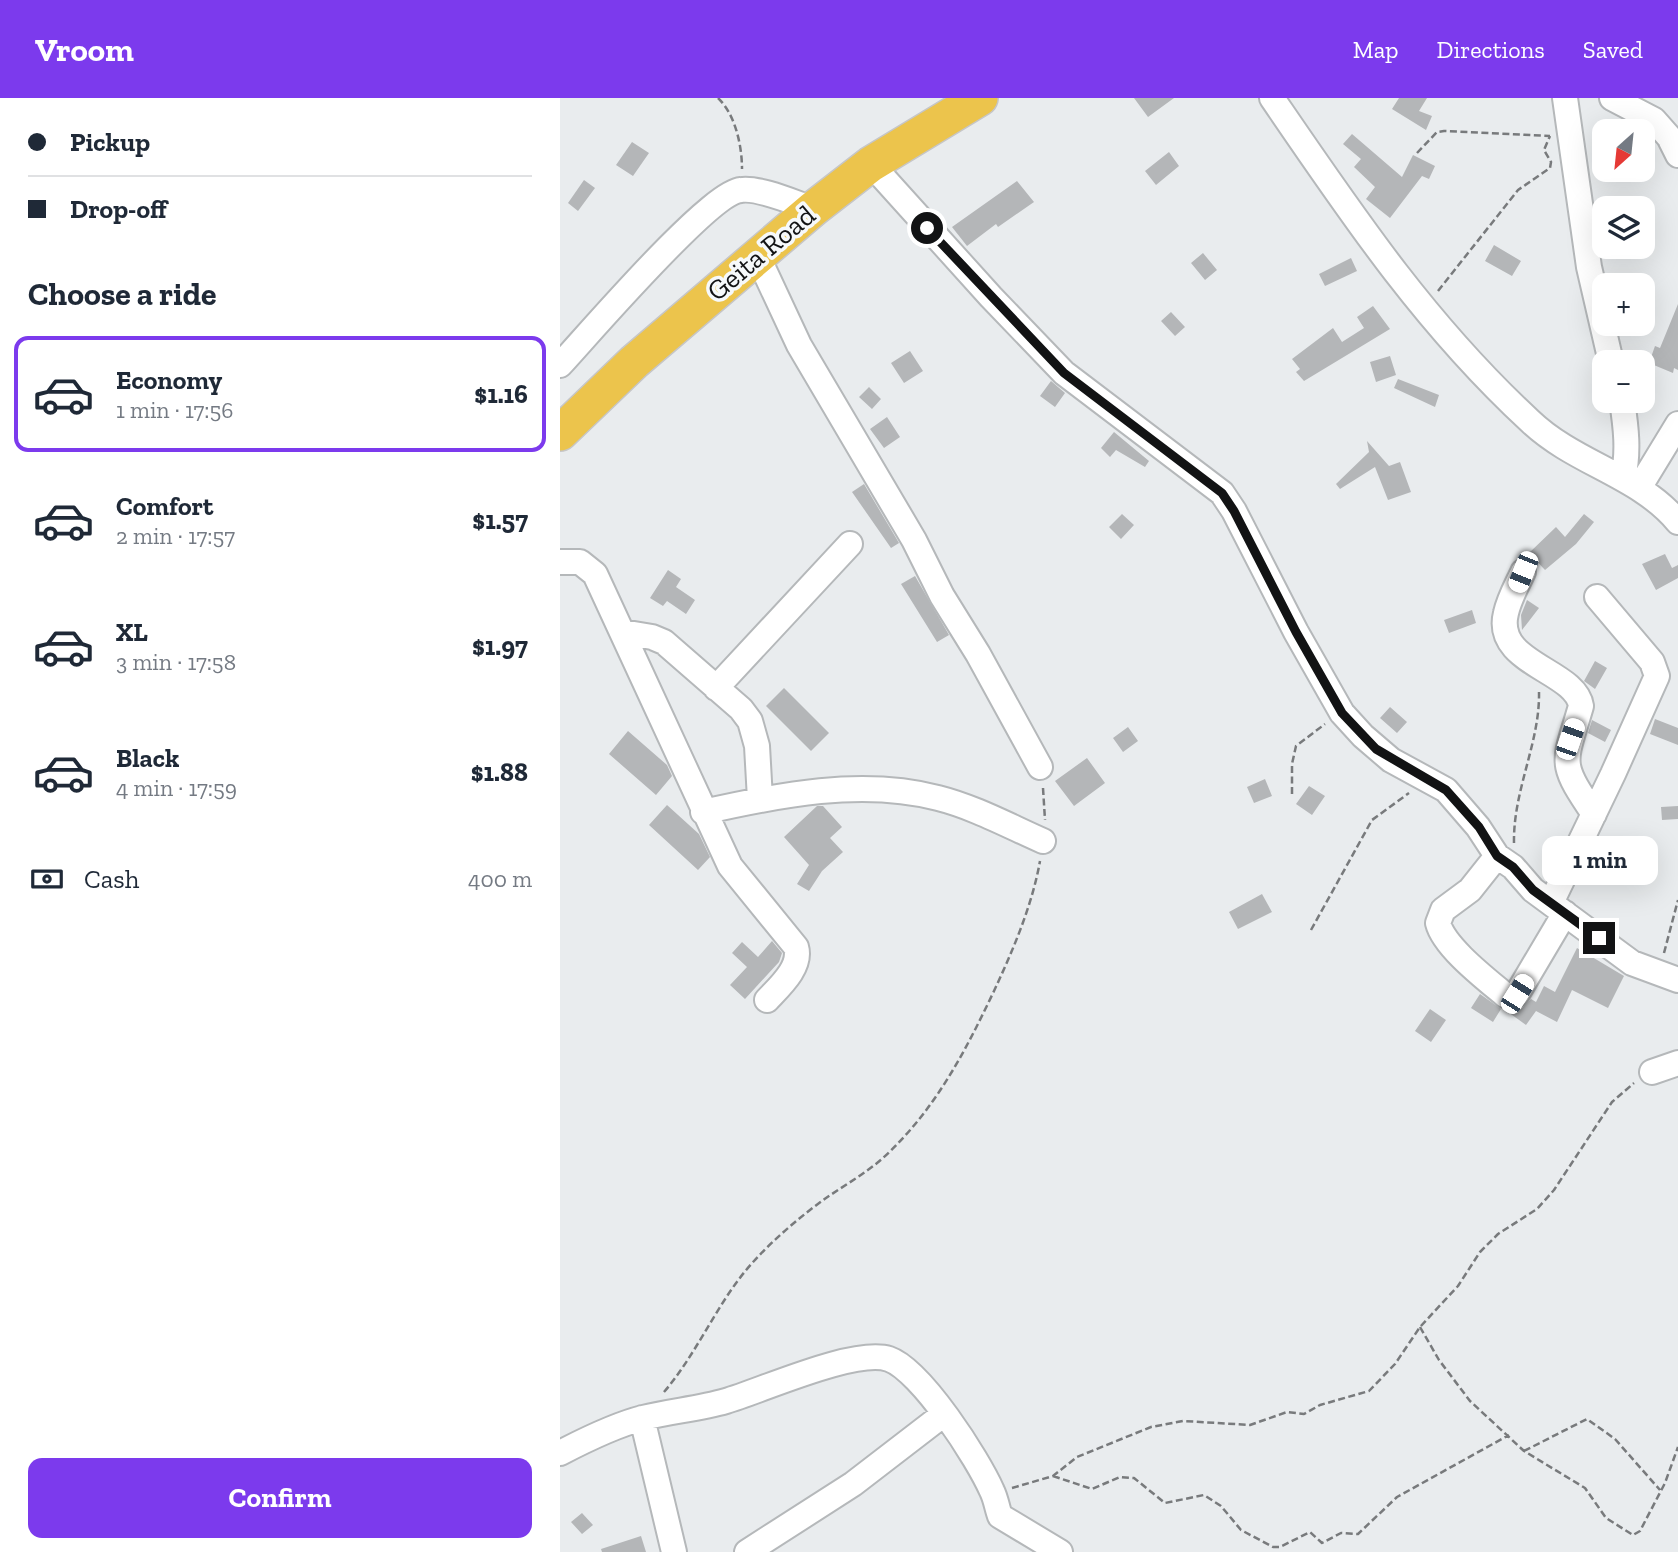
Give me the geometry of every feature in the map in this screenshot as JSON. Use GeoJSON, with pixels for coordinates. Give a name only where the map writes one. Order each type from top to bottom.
{"type":"FeatureCollection","features":[{"type":"Feature","properties":{"kind":"highway","name":"Geita Road"},"geometry":{"type":"LineString","coordinates":[[560,433],[634,362],[813,209],[870,164],[980,98]]}},
{"type":"Feature","properties":{"kind":"street"},"geometry":{"type":"LineString","coordinates":[[1272,98],[1361,230],[1423,310],[1531,423],[1564,449],[1631,483],[1678,522]]}},
{"type":"Feature","properties":{"kind":"street"},"geometry":{"type":"LineString","coordinates":[[1565,98],[1560,137],[1608,350]]}},
{"type":"Feature","properties":{"kind":"street"},"geometry":{"type":"LineString","coordinates":[[1612,98],[1654,120],[1669,137],[1678,155]]}},
{"type":"Feature","properties":{"kind":"street"},"geometry":{"type":"LineString","coordinates":[[870,164],[1064,373],[1222,493],[1342,713],[1376,749],[1429,779],[1456,800],[1526,884],[1632,963],[1671,976]]}},
{"type":"Feature","properties":{"kind":"street"},"geometry":{"type":"LineString","coordinates":[[560,365],[685,232],[727,194],[741,189],[813,209]]}},
{"type":"Feature","properties":{"kind":"street"},"geometry":{"type":"LineString","coordinates":[[757,255],[799,345],[914,540],[942,596],[978,654],[1040,767]]}},
{"type":"Feature","properties":{"kind":"street"},"geometry":{"type":"LineString","coordinates":[[1624,413],[1631,483]]}},
{"type":"Feature","properties":{"kind":"street"},"geometry":{"type":"LineString","coordinates":[[1631,483],[1678,424]]}},
{"type":"Feature","properties":{"kind":"street"},"geometry":{"type":"LineString","coordinates":[[716,688],[850,544]]}},
{"type":"Feature","properties":{"kind":"street"},"geometry":{"type":"LineString","coordinates":[[560,562],[580,562],[595,574],[730,866],[796,947],[798,953],[794,966],[786,980],[767,1000]]}},
{"type":"Feature","properties":{"kind":"street"},"geometry":{"type":"LineString","coordinates":[[1523,572],[1506,613],[1505,626],[1518,651],[1573,690],[1580,699],[1581,706],[1566,754],[1567,772],[1594,814]]}},
{"type":"Feature","properties":{"kind":"street"},"geometry":{"type":"LineString","coordinates":[[1505,862],[1443,910],[1438,923],[1453,946],[1505,995],[1512,997],[1517,994],[1558,908],[1594,814],[1649,696],[1657,670],[1597,597]]}},
{"type":"Feature","properties":{"kind":"street"},"geometry":{"type":"LineString","coordinates":[[622,632],[652,637],[663,642],[741,709],[754,731],[760,799]]}},
{"type":"Feature","properties":{"kind":"street"},"geometry":{"type":"LineString","coordinates":[[703,812],[760,799],[860,790],[900,791],[939,798],[1043,841]]}},
{"type":"Feature","properties":{"kind":"street"},"geometry":{"type":"LineString","coordinates":[[1652,1072],[1678,1063]]}},
{"type":"Feature","properties":{"kind":"street"},"geometry":{"type":"LineString","coordinates":[[560,1453],[642,1418],[696,1409],[816,1370],[874,1356],[891,1360],[905,1370],[944,1413],[982,1471],[994,1494],[1000,1516],[1060,1552]]}},
{"type":"Feature","properties":{"kind":"street"},"geometry":{"type":"LineString","coordinates":[[747,1552],[853,1484],[944,1413]]}},
{"type":"Feature","properties":{"kind":"street"},"geometry":{"type":"LineString","coordinates":[[642,1418],[674,1552]]}},
{"type":"Feature","properties":{"kind":"path"},"geometry":{"type":"LineString","coordinates":[[718,98],[730,109],[741,151],[741,189]]}},
{"type":"Feature","properties":{"kind":"path"},"geometry":{"type":"LineString","coordinates":[[1417,153],[1437,132],[1444,131],[1560,137]]}},
{"type":"Feature","properties":{"kind":"path"},"geometry":{"type":"LineString","coordinates":[[1423,310],[1518,190],[1550,168],[1551,162],[1544,150],[1560,137]]}},
{"type":"Feature","properties":{"kind":"path"},"geometry":{"type":"LineString","coordinates":[[1505,862],[1539,712],[1540,668]]}},
{"type":"Feature","properties":{"kind":"path"},"geometry":{"type":"LineString","coordinates":[[1292,794],[1292,764],[1296,746],[1342,713]]}},
{"type":"Feature","properties":{"kind":"path"},"geometry":{"type":"LineString","coordinates":[[642,1418],[685,1368],[723,1301],[757,1258],[824,1200],[881,1159],[908,1132],[953,1075],[1023,922],[1038,873],[1045,807],[1040,767]]}},
{"type":"Feature","properties":{"kind":"path"},"geometry":{"type":"LineString","coordinates":[[1311,930],[1372,820],[1429,779]]}},
{"type":"Feature","properties":{"kind":"path"},"geometry":{"type":"LineString","coordinates":[[1671,976],[1664,951],[1678,900]]}},
{"type":"Feature","properties":{"kind":"path"},"geometry":{"type":"LineString","coordinates":[[994,1494],[1052,1476],[1077,1457],[1151,1427],[1183,1421],[1250,1425],[1287,1412],[1304,1414],[1320,1405],[1370,1391],[1395,1364],[1420,1327],[1458,1286],[1472,1262],[1487,1244],[1537,1209],[1554,1190],[1612,1102],[1628,1086],[1652,1072]]}},
{"type":"Feature","properties":{"kind":"path"},"geometry":{"type":"LineString","coordinates":[[1420,1327],[1439,1360],[1470,1401],[1524,1451],[1585,1488],[1599,1511],[1627,1533],[1633,1535],[1640,1531],[1678,1447]]}},
{"type":"Feature","properties":{"kind":"path"},"geometry":{"type":"LineString","coordinates":[[1524,1451],[1587,1419],[1615,1439],[1660,1490]]}},
{"type":"Feature","properties":{"kind":"path"},"geometry":{"type":"LineString","coordinates":[[1052,1476],[1092,1489],[1120,1477],[1134,1478],[1165,1503],[1204,1495],[1221,1506],[1241,1530],[1273,1547],[1280,1547],[1308,1532],[1314,1534],[1322,1543],[1341,1533],[1358,1534],[1397,1497],[1509,1435]]}},
{"type":"Feature","properties":{"kind":"building"},"geometry":{"type":"Polygon","coordinates":[[[1134,98],[1174,98],[1148,117],[1134,98]]]}},
{"type":"Feature","properties":{"kind":"building"},"geometry":{"type":"Polygon","coordinates":[[[1399,98],[1427,98],[1419,111],[1432,116],[1426,130],[1392,109],[1399,98]]]}},
{"type":"Feature","properties":{"kind":"building"},"geometry":{"type":"Polygon","coordinates":[[[1352,134],[1402,177],[1413,155],[1435,166],[1429,179],[1422,176],[1390,218],[1366,199],[1375,187],[1354,167],[1361,159],[1343,144],[1352,134]]]}},
{"type":"Feature","properties":{"kind":"building"},"geometry":{"type":"Polygon","coordinates":[[[632,142],[649,153],[633,176],[616,165],[632,142]]]}},
{"type":"Feature","properties":{"kind":"building"},"geometry":{"type":"Polygon","coordinates":[[[1169,152],[1179,166],[1156,185],[1145,171],[1169,152]]]}},
{"type":"Feature","properties":{"kind":"building"},"geometry":{"type":"Polygon","coordinates":[[[584,180],[595,188],[578,211],[568,203],[584,180]]]}},
{"type":"Feature","properties":{"kind":"building"},"geometry":{"type":"Polygon","coordinates":[[[1017,181],[1034,202],[998,227],[996,224],[967,246],[952,227],[1017,181]]]}},
{"type":"Feature","properties":{"kind":"building"},"geometry":{"type":"Polygon","coordinates":[[[1494,245],[1521,261],[1512,276],[1485,261],[1494,245]]]}},
{"type":"Feature","properties":{"kind":"building"},"geometry":{"type":"Polygon","coordinates":[[[1203,253],[1217,270],[1205,280],[1191,263],[1203,253]]]}},
{"type":"Feature","properties":{"kind":"building"},"geometry":{"type":"Polygon","coordinates":[[[1351,258],[1357,271],[1325,286],[1319,274],[1351,258]]]}},
{"type":"Feature","properties":{"kind":"building"},"geometry":{"type":"Polygon","coordinates":[[[1678,304],[1678,370],[1674,368],[1673,373],[1655,366],[1654,350],[1655,346],[1660,348],[1678,304]]]}},
{"type":"Feature","properties":{"kind":"building"},"geometry":{"type":"Polygon","coordinates":[[[1373,306],[1390,329],[1304,381],[1296,372],[1300,369],[1292,359],[1333,328],[1342,342],[1364,328],[1357,317],[1373,306]]]}},
{"type":"Feature","properties":{"kind":"building"},"geometry":{"type":"Polygon","coordinates":[[[1171,312],[1185,327],[1175,336],[1161,321],[1171,312]]]}},
{"type":"Feature","properties":{"kind":"building"},"geometry":{"type":"Polygon","coordinates":[[[910,351],[923,371],[904,383],[891,363],[910,351]]]}},
{"type":"Feature","properties":{"kind":"building"},"geometry":{"type":"Polygon","coordinates":[[[1390,356],[1396,375],[1376,382],[1370,362],[1390,356]]]}},
{"type":"Feature","properties":{"kind":"building"},"geometry":{"type":"Polygon","coordinates":[[[1398,379],[1439,395],[1435,407],[1394,388],[1398,379]]]}},
{"type":"Feature","properties":{"kind":"building"},"geometry":{"type":"Polygon","coordinates":[[[1051,381],[1065,393],[1055,407],[1040,396],[1051,381]]]}},
{"type":"Feature","properties":{"kind":"building"},"geometry":{"type":"Polygon","coordinates":[[[869,387],[881,399],[872,409],[859,397],[869,387]]]}},
{"type":"Feature","properties":{"kind":"building"},"geometry":{"type":"Polygon","coordinates":[[[887,417],[900,437],[884,448],[870,429],[887,417]]]}},
{"type":"Feature","properties":{"kind":"building"},"geometry":{"type":"Polygon","coordinates":[[[1114,432],[1149,461],[1145,467],[1116,450],[1110,457],[1101,448],[1114,432]]]}},
{"type":"Feature","properties":{"kind":"building"},"geometry":{"type":"Polygon","coordinates":[[[1367,441],[1389,466],[1400,462],[1411,492],[1388,500],[1375,467],[1340,489],[1336,484],[1369,452],[1367,441]]]}},
{"type":"Feature","properties":{"kind":"building"},"geometry":{"type":"Polygon","coordinates":[[[864,484],[899,543],[891,548],[852,492],[864,484]]]}},
{"type":"Feature","properties":{"kind":"building"},"geometry":{"type":"Polygon","coordinates":[[[1122,514],[1134,525],[1121,539],[1109,527],[1122,514]]]}},
{"type":"Feature","properties":{"kind":"building"},"geometry":{"type":"Polygon","coordinates":[[[1584,514],[1594,522],[1576,544],[1545,570],[1529,553],[1556,527],[1565,537],[1584,514]]]}},
{"type":"Feature","properties":{"kind":"building"},"geometry":{"type":"Polygon","coordinates":[[[1665,554],[1672,568],[1678,565],[1678,578],[1656,590],[1642,564],[1665,554]]]}},
{"type":"Feature","properties":{"kind":"building"},"geometry":{"type":"Polygon","coordinates":[[[668,570],[681,579],[676,587],[695,600],[686,614],[667,601],[663,606],[650,598],[668,570]]]}},
{"type":"Feature","properties":{"kind":"building"},"geometry":{"type":"Polygon","coordinates":[[[915,576],[949,635],[937,642],[901,584],[915,576]]]}},
{"type":"Feature","properties":{"kind":"building"},"geometry":{"type":"Polygon","coordinates":[[[1527,600],[1539,608],[1522,630],[1521,615],[1527,600]]]}},
{"type":"Feature","properties":{"kind":"building"},"geometry":{"type":"Polygon","coordinates":[[[1472,610],[1476,623],[1449,633],[1444,620],[1472,610]]]}},
{"type":"Feature","properties":{"kind":"building"},"geometry":{"type":"Polygon","coordinates":[[[1595,661],[1607,668],[1595,689],[1584,681],[1595,661]]]}},
{"type":"Feature","properties":{"kind":"building"},"geometry":{"type":"Polygon","coordinates":[[[784,688],[829,733],[811,751],[766,706],[784,688]]]}},
{"type":"Feature","properties":{"kind":"building"},"geometry":{"type":"Polygon","coordinates":[[[1390,707],[1407,722],[1397,733],[1380,718],[1390,707]]]}},
{"type":"Feature","properties":{"kind":"building"},"geometry":{"type":"Polygon","coordinates":[[[1655,719],[1678,728],[1678,745],[1650,734],[1655,719]]]}},
{"type":"Feature","properties":{"kind":"building"},"geometry":{"type":"Polygon","coordinates":[[[1592,720],[1611,730],[1605,742],[1588,733],[1592,720]]]}},
{"type":"Feature","properties":{"kind":"building"},"geometry":{"type":"Polygon","coordinates":[[[1128,727],[1138,741],[1123,752],[1113,738],[1128,727]]]}},
{"type":"Feature","properties":{"kind":"building"},"geometry":{"type":"Polygon","coordinates":[[[628,731],[667,765],[672,776],[656,795],[609,754],[628,731]]]}},
{"type":"Feature","properties":{"kind":"building"},"geometry":{"type":"Polygon","coordinates":[[[1087,758],[1105,783],[1074,806],[1055,781],[1087,758]]]}},
{"type":"Feature","properties":{"kind":"building"},"geometry":{"type":"Polygon","coordinates":[[[1265,779],[1272,796],[1254,803],[1247,787],[1265,779]]]}},
{"type":"Feature","properties":{"kind":"building"},"geometry":{"type":"Polygon","coordinates":[[[1309,786],[1325,796],[1312,815],[1296,804],[1309,786]]]}},
{"type":"Feature","properties":{"kind":"building"},"geometry":{"type":"Polygon","coordinates":[[[667,805],[699,834],[710,857],[698,870],[649,825],[667,805]]]}},
{"type":"Feature","properties":{"kind":"building"},"geometry":{"type":"Polygon","coordinates":[[[817,806],[823,806],[842,827],[830,838],[843,852],[822,871],[809,891],[797,884],[809,865],[784,837],[817,806]]]}},
{"type":"Feature","properties":{"kind":"building"},"geometry":{"type":"Polygon","coordinates":[[[1678,806],[1678,819],[1662,820],[1661,807],[1678,806]]]}},
{"type":"Feature","properties":{"kind":"building"},"geometry":{"type":"Polygon","coordinates":[[[1262,894],[1272,912],[1238,929],[1229,912],[1262,894]]]}},
{"type":"Feature","properties":{"kind":"building"},"geometry":{"type":"Polygon","coordinates":[[[772,941],[782,953],[779,962],[745,999],[730,985],[747,967],[732,953],[742,942],[758,957],[772,941]]]}},
{"type":"Feature","properties":{"kind":"building"},"geometry":{"type":"Polygon","coordinates":[[[1577,948],[1624,976],[1608,1008],[1572,990],[1557,1022],[1536,1011],[1526,1025],[1508,1012],[1520,1010],[1531,999],[1536,1002],[1544,986],[1555,992],[1577,948]]]}},
{"type":"Feature","properties":{"kind":"building"},"geometry":{"type":"Polygon","coordinates":[[[1480,994],[1501,1009],[1493,1022],[1471,1008],[1480,994]]]}},
{"type":"Feature","properties":{"kind":"building"},"geometry":{"type":"Polygon","coordinates":[[[1430,1009],[1446,1020],[1431,1042],[1415,1031],[1430,1009]]]}},
{"type":"Feature","properties":{"kind":"building"},"geometry":{"type":"Polygon","coordinates":[[[582,1513],[593,1525],[582,1534],[571,1522],[582,1513]]]}},
{"type":"Feature","properties":{"kind":"building"},"geometry":{"type":"Polygon","coordinates":[[[641,1536],[646,1552],[602,1552],[601,1549],[641,1536]]]}},
{"type":"Feature","properties":{"kind":"route"},"geometry":{"type":"LineString","coordinates":[[927,228],[1064,373],[1222,493],[1342,713],[1363,736],[1391,760],[1446,790],[1479,827],[1497,856],[1513,867],[1533,890],[1599,938]]}}]}
